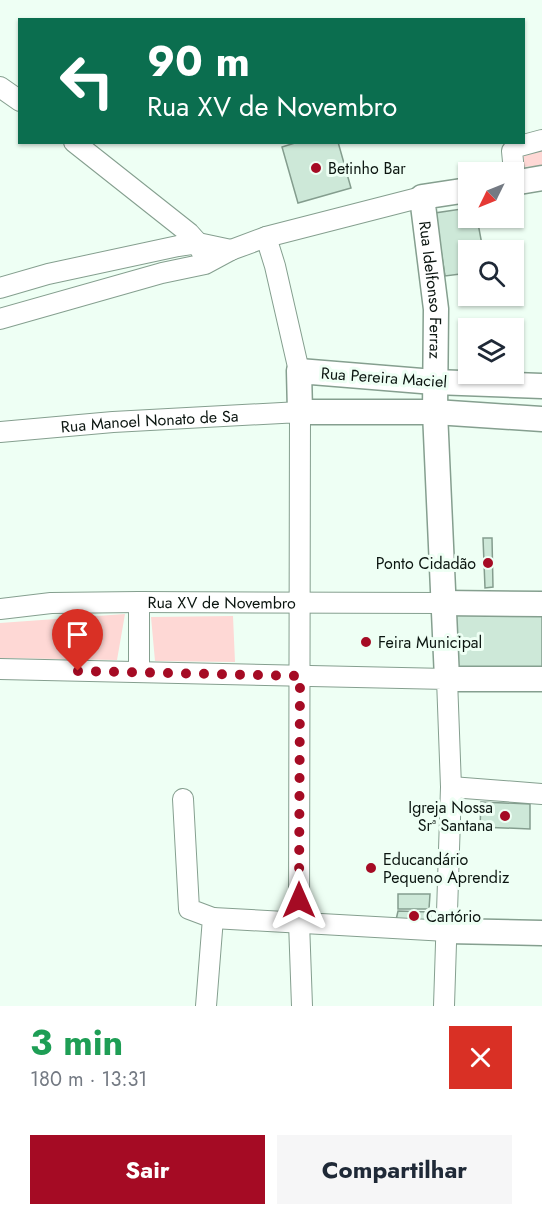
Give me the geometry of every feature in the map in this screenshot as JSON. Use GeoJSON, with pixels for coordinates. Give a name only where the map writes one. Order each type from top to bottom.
{"type":"FeatureCollection","features":[{"type":"Feature","properties":{"kind":"street"},"geometry":{"type":"LineString","coordinates":[[0,87],[18,99]]}},
{"type":"Feature","properties":{"kind":"street"},"geometry":{"type":"LineString","coordinates":[[513,162],[512,151],[516,147],[542,140]]}},
{"type":"Feature","properties":{"kind":"street"},"geometry":{"type":"LineString","coordinates":[[77,144],[189,233],[198,243],[205,264]]}},
{"type":"Feature","properties":{"kind":"street"},"geometry":{"type":"LineString","coordinates":[[524,181],[542,178]]}},
{"type":"Feature","properties":{"kind":"street"},"geometry":{"type":"LineString","coordinates":[[0,319],[162,273],[205,264],[231,250],[266,237],[422,197],[458,192]]}},
{"type":"Feature","properties":{"kind":"street","name":"Rua Idelfonso Ferraz"},"geometry":{"type":"LineString","coordinates":[[422,197],[436,309],[435,412]]}},
{"type":"Feature","properties":{"kind":"street"},"geometry":{"type":"LineString","coordinates":[[266,237],[275,266],[299,371],[301,602],[299,922],[302,1006]]}},
{"type":"Feature","properties":{"kind":"street"},"geometry":{"type":"LineString","coordinates":[[0,288],[48,274],[198,243],[231,250]]}},
{"type":"Feature","properties":{"kind":"street"},"geometry":{"type":"LineString","coordinates":[[48,274],[58,304]]}},
{"type":"Feature","properties":{"kind":"street","name":"Rua Pereira Maciel"},"geometry":{"type":"LineString","coordinates":[[299,371],[434,382],[542,386]]}},
{"type":"Feature","properties":{"kind":"street","name":"Rua Pereira Maciel"},"geometry":{"type":"LineString","coordinates":[[300,412],[435,412],[542,419]]}},
{"type":"Feature","properties":{"kind":"street","name":"Rua Manoel Nonato de Sa"},"geometry":{"type":"LineString","coordinates":[[0,432],[113,422],[300,412]]}},
{"type":"Feature","properties":{"kind":"street"},"geometry":{"type":"LineString","coordinates":[[435,412],[451,787],[444,1006]]}},
{"type":"Feature","properties":{"kind":"street"},"geometry":{"type":"LineString","coordinates":[[139,602],[139,672]]}},
{"type":"Feature","properties":{"kind":"street","name":"Rua XV de Novembro"},"geometry":{"type":"LineString","coordinates":[[0,609],[51,603],[443,603]]}},
{"type":"Feature","properties":{"kind":"street"},"geometry":{"type":"LineString","coordinates":[[443,603],[542,604]]}},
{"type":"Feature","properties":{"kind":"street"},"geometry":{"type":"LineString","coordinates":[[0,669],[542,679]]}},
{"type":"Feature","properties":{"kind":"street"},"geometry":{"type":"LineString","coordinates":[[451,787],[542,794]]}},
{"type":"Feature","properties":{"kind":"street"},"geometry":{"type":"LineString","coordinates":[[183,799],[189,909],[213,918],[542,933]]}},
{"type":"Feature","properties":{"kind":"street"},"geometry":{"type":"LineString","coordinates":[[206,1006],[213,918]]}},
{"type":"Feature","properties":{"kind":"shaded area"},"geometry":{"type":"Polygon","coordinates":[[[542,145],[542,166],[524,167],[524,162],[517,162],[516,151],[542,145]]]}},
{"type":"Feature","properties":{"kind":"shaded area"},"geometry":{"type":"Polygon","coordinates":[[[125,614],[117,660],[0,658],[0,623],[125,614]]]}},
{"type":"Feature","properties":{"kind":"shaded area"},"geometry":{"type":"Polygon","coordinates":[[[233,616],[235,662],[155,661],[151,617],[233,616]]]}},
{"type":"Feature","properties":{"kind":"building","name":"Betinho Bar"},"geometry":{"type":"Polygon","coordinates":[[[292,144],[339,144],[351,188],[298,203],[282,147],[292,144]]]}},
{"type":"Feature","properties":{"kind":"building"},"geometry":{"type":"Polygon","coordinates":[[[458,210],[458,228],[479,228],[481,240],[458,240],[458,274],[445,276],[435,213],[458,210]]]}},
{"type":"Feature","properties":{"kind":"building","name":"Ponto Cidadão"},"geometry":{"type":"Polygon","coordinates":[[[483,538],[492,538],[493,587],[485,588],[483,538]]]}},
{"type":"Feature","properties":{"kind":"building"},"geometry":{"type":"Polygon","coordinates":[[[454,606],[542,607],[542,677],[455,677],[454,606]]]}},
{"type":"Feature","properties":{"kind":"building","name":"Igreja Nossa Srª Santana"},"geometry":{"type":"Polygon","coordinates":[[[481,802],[530,804],[530,829],[480,827],[481,802]]]}},
{"type":"Feature","properties":{"kind":"building"},"geometry":{"type":"Polygon","coordinates":[[[398,894],[430,894],[429,909],[398,909],[398,894]]]}},
{"type":"Feature","properties":{"kind":"building","name":"Cartório"},"geometry":{"type":"Polygon","coordinates":[[[398,911],[430,912],[431,920],[396,920],[398,911]]]}},
{"type":"Feature","properties":{"kind":"place","name":"Betinho Bar"},"geometry":{"type":"Point","coordinates":[316,168]}},
{"type":"Feature","properties":{"kind":"place","name":"Ponto Cidadão"},"geometry":{"type":"Point","coordinates":[488,563]}},
{"type":"Feature","properties":{"kind":"place","name":"Feira Municipal"},"geometry":{"type":"Point","coordinates":[366,642]}},
{"type":"Feature","properties":{"kind":"place","name":"Igreja Nossa Srª Santana"},"geometry":{"type":"Point","coordinates":[505,816]}},
{"type":"Feature","properties":{"kind":"place","name":"Educandário Pequeno Aprendiz"},"geometry":{"type":"Point","coordinates":[371,868]}},
{"type":"Feature","properties":{"kind":"place","name":"Cartório"},"geometry":{"type":"Point","coordinates":[414,916]}},
{"type":"Feature","properties":{"kind":"route"},"geometry":{"type":"LineString","coordinates":[[78,671],[300,676],[299,900]]}}]}
